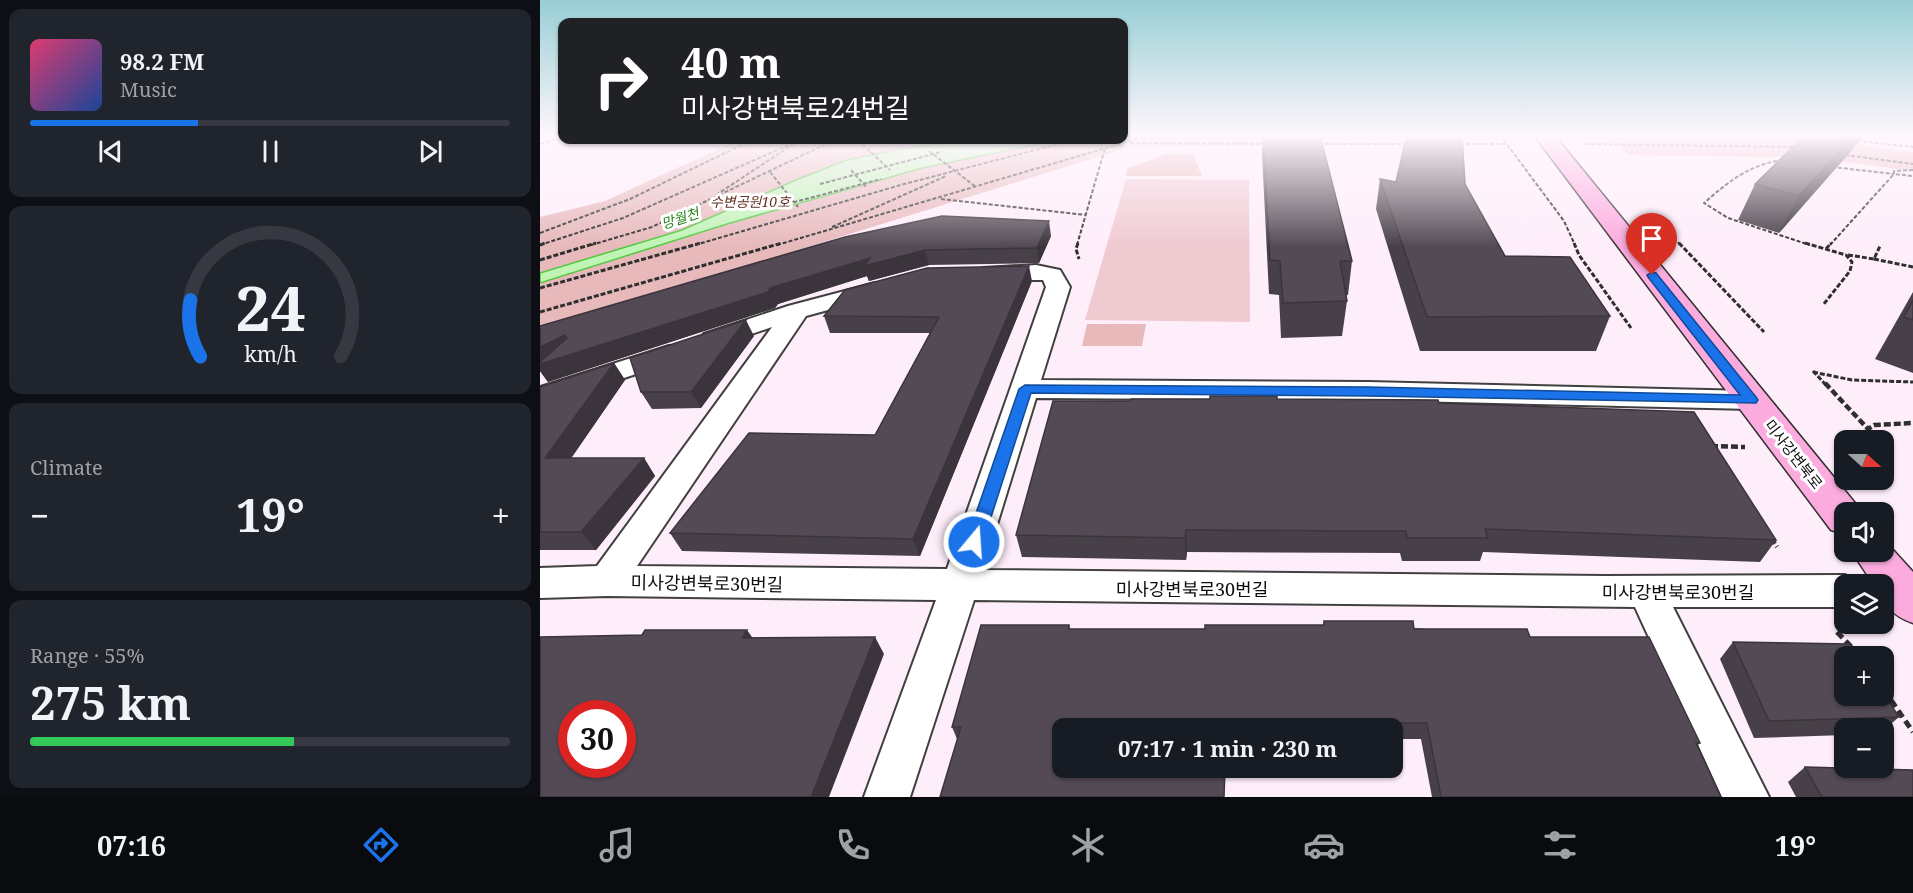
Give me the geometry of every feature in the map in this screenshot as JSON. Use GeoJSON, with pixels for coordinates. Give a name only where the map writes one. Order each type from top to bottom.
{"type":"FeatureCollection","features":[{"type":"Feature","properties":{"kind":"street","name":"미사강변북로"},"geometry":{"type":"LineString","coordinates":[[1572,172],[1834,505]]}},
{"type":"Feature","properties":{"kind":"street"},"geometry":{"type":"LineString","coordinates":[[887,797],[960,586],[1058,287],[1052,275],[1036,272],[965,274]]}},
{"type":"Feature","properties":{"kind":"street"},"geometry":{"type":"LineString","coordinates":[[540,397],[797,311],[897,284]]}},
{"type":"Feature","properties":{"kind":"street"},"geometry":{"type":"LineString","coordinates":[[607,581],[797,311]]}},
{"type":"Feature","properties":{"kind":"street"},"geometry":{"type":"LineString","coordinates":[[1025,389],[1368,391],[1751,400]]}},
{"type":"Feature","properties":{"kind":"street"},"geometry":{"type":"LineString","coordinates":[[1879,562],[1900,595]]}},
{"type":"Feature","properties":{"kind":"street","name":"미사강변북로30번길"},"geometry":{"type":"LineString","coordinates":[[540,583],[607,581],[960,586],[1834,591]]}},
{"type":"Feature","properties":{"kind":"street"},"geometry":{"type":"LineString","coordinates":[[1646,591],[1746,797]]}},
{"type":"Feature","properties":{"kind":"path"},"geometry":{"type":"LineString","coordinates":[[540,232],[630,199],[685,172]]}},
{"type":"Feature","properties":{"kind":"path"},"geometry":{"type":"LineString","coordinates":[[540,244],[621,219],[725,172]]}},
{"type":"Feature","properties":{"kind":"path"},"geometry":{"type":"LineString","coordinates":[[704,203],[751,172]]}},
{"type":"Feature","properties":{"kind":"path"},"geometry":{"type":"LineString","coordinates":[[540,260],[652,227],[770,172]]}},
{"type":"Feature","properties":{"kind":"path"},"geometry":{"type":"LineString","coordinates":[[770,172],[798,207]]}},
{"type":"Feature","properties":{"kind":"path"},"geometry":{"type":"LineString","coordinates":[[853,172],[867,188]]}},
{"type":"Feature","properties":{"kind":"path"},"geometry":{"type":"LineString","coordinates":[[820,184],[865,172]]}},
{"type":"Feature","properties":{"kind":"path"},"geometry":{"type":"LineString","coordinates":[[540,288],[953,172]]}},
{"type":"Feature","properties":{"kind":"path"},"geometry":{"type":"LineString","coordinates":[[954,172],[976,187]]}},
{"type":"Feature","properties":{"kind":"path"},"geometry":{"type":"LineString","coordinates":[[820,233],[954,172]]}},
{"type":"Feature","properties":{"kind":"path"},"geometry":{"type":"LineString","coordinates":[[540,312],[1025,172]]}},
{"type":"Feature","properties":{"kind":"path"},"geometry":{"type":"LineString","coordinates":[[1079,259],[1076,249],[1099,172]]}},
{"type":"Feature","properties":{"kind":"path"},"geometry":{"type":"LineString","coordinates":[[1528,172],[1564,221],[1579,255],[1631,328]]}},
{"type":"Feature","properties":{"kind":"path"},"geometry":{"type":"LineString","coordinates":[[1743,172],[1704,203],[1708,209],[1727,219],[1846,255],[1913,267]]}},
{"type":"Feature","properties":{"kind":"path"},"geometry":{"type":"LineString","coordinates":[[1880,172],[1913,176]]}},
{"type":"Feature","properties":{"kind":"path"},"geometry":{"type":"LineString","coordinates":[[1826,249],[1894,174]]}},
{"type":"Feature","properties":{"kind":"path"},"geometry":{"type":"LineString","coordinates":[[776,207],[881,179]]}},
{"type":"Feature","properties":{"kind":"path"},"geometry":{"type":"LineString","coordinates":[[938,198],[1086,215]]}},
{"type":"Feature","properties":{"kind":"path"},"geometry":{"type":"LineString","coordinates":[[1642,211],[1690,253],[1764,332]]}},
{"type":"Feature","properties":{"kind":"path"},"geometry":{"type":"LineString","coordinates":[[1874,259],[1880,246]]}},
{"type":"Feature","properties":{"kind":"path"},"geometry":{"type":"LineString","coordinates":[[1823,305],[1850,272],[1852,262],[1846,255]]}},
{"type":"Feature","properties":{"kind":"path"},"geometry":{"type":"LineString","coordinates":[[1913,382],[1852,380],[1813,372],[1868,429],[1874,424],[1913,423]]}},
{"type":"Feature","properties":{"kind":"path"},"geometry":{"type":"LineString","coordinates":[[1704,440],[1716,455]]}},
{"type":"Feature","properties":{"kind":"path"},"geometry":{"type":"LineString","coordinates":[[1765,529],[1777,547]]}},
{"type":"Feature","properties":{"kind":"path"},"geometry":{"type":"LineString","coordinates":[[1839,634],[1850,646]]}},
{"type":"Feature","properties":{"kind":"path"},"geometry":{"type":"LineString","coordinates":[[1894,704],[1913,732]]}},
{"type":"Feature","properties":{"kind":"green space","name":"수변공원10호"},"geometry":{"type":"Polygon","coordinates":[[[668,172],[1049,172],[540,330],[540,217],[605,201],[668,172]]]}},
{"type":"Feature","properties":{"kind":"green space"},"geometry":{"type":"Polygon","coordinates":[[[1126,172],[1200,172],[1202,176],[1125,176],[1126,172]]]}},
{"type":"Feature","properties":{"kind":"green space"},"geometry":{"type":"Polygon","coordinates":[[[1087,324],[1146,324],[1142,346],[1082,346],[1087,324]]]}},
{"type":"Feature","properties":{"kind":"shaded area"},"geometry":{"type":"Polygon","coordinates":[[[816,172],[907,172],[727,224],[540,283],[540,273],[682,230],[816,172]]]}},
{"type":"Feature","properties":{"kind":"shaded area"},"geometry":{"type":"Polygon","coordinates":[[[1126,179],[1249,180],[1250,322],[1085,320],[1126,179]]]}},
{"type":"Feature","properties":{"kind":"building"},"geometry":{"type":"Polygon","coordinates":[[[1265,172],[1329,172],[1352,261],[1340,261],[1347,301],[1283,303],[1280,261],[1270,260],[1265,172]]]}},
{"type":"Feature","properties":{"kind":"building"},"geometry":{"type":"Polygon","coordinates":[[[1398,172],[1464,172],[1465,184],[1505,256],[1570,257],[1610,316],[1427,317],[1380,179],[1396,182],[1398,172]]]}},
{"type":"Feature","properties":{"kind":"building"},"geometry":{"type":"Polygon","coordinates":[[[1767,172],[1820,172],[1799,196],[1755,184],[1767,172]]]}},
{"type":"Feature","properties":{"kind":"building"},"geometry":{"type":"Polygon","coordinates":[[[942,216],[1049,221],[1037,248],[925,250],[864,266],[870,258],[770,288],[768,292],[540,364],[567,338],[565,335],[540,347],[540,326],[845,237],[942,216]]]}},
{"type":"Feature","properties":{"kind":"building"},"geometry":{"type":"Polygon","coordinates":[[[1029,266],[913,539],[670,533],[749,433],[875,435],[939,317],[824,316],[845,290],[927,268],[1029,266]]]}},
{"type":"Feature","properties":{"kind":"building"},"geometry":{"type":"Polygon","coordinates":[[[1913,300],[1913,320],[1904,317],[1913,300]]]}},
{"type":"Feature","properties":{"kind":"building"},"geometry":{"type":"Polygon","coordinates":[[[746,320],[691,392],[641,392],[630,358],[746,320]]]}},
{"type":"Feature","properties":{"kind":"building"},"geometry":{"type":"Polygon","coordinates":[[[614,363],[545,458],[644,458],[581,532],[540,532],[540,387],[614,363]]]}},
{"type":"Feature","properties":{"kind":"building"},"geometry":{"type":"Polygon","coordinates":[[[1210,396],[1277,396],[1277,399],[1438,400],[1439,403],[1694,412],[1776,540],[1485,529],[1488,538],[1407,538],[1406,531],[1186,530],[1185,538],[1016,535],[1053,401],[1210,399],[1210,396]]]}},
{"type":"Feature","properties":{"kind":"building"},"geometry":{"type":"Polygon","coordinates":[[[1324,621],[1413,621],[1414,629],[1527,629],[1530,637],[1649,637],[1700,743],[1696,743],[1721,797],[1441,797],[1427,723],[1403,723],[1403,718],[1052,718],[1052,778],[1225,778],[1224,797],[940,797],[961,727],[952,727],[981,625],[1069,625],[1069,629],[1205,629],[1205,625],[1324,625],[1324,621]]]}},
{"type":"Feature","properties":{"kind":"building"},"geometry":{"type":"Polygon","coordinates":[[[645,630],[747,630],[742,638],[875,637],[811,797],[540,797],[540,637],[642,635],[645,630]]]}},
{"type":"Feature","properties":{"kind":"building"},"geometry":{"type":"Polygon","coordinates":[[[1733,642],[1850,644],[1851,646],[1834,646],[1834,706],[1892,706],[1899,717],[1834,718],[1769,721],[1733,642]]]}},
{"type":"Feature","properties":{"kind":"building"},"geometry":{"type":"Polygon","coordinates":[[[1805,767],[1834,768],[1834,778],[1894,778],[1894,769],[1913,770],[1913,797],[1822,797],[1805,767]]]}},
{"type":"Feature","properties":{"kind":"route"},"geometry":{"type":"LineString","coordinates":[[974,542],[1025,389],[1368,391],[1751,400],[1652,275]]}},
{"type":"Feature","properties":{"kind":"water label","name":"망월천"},"geometry":{"type":"Point","coordinates":[680,218]}}]}
